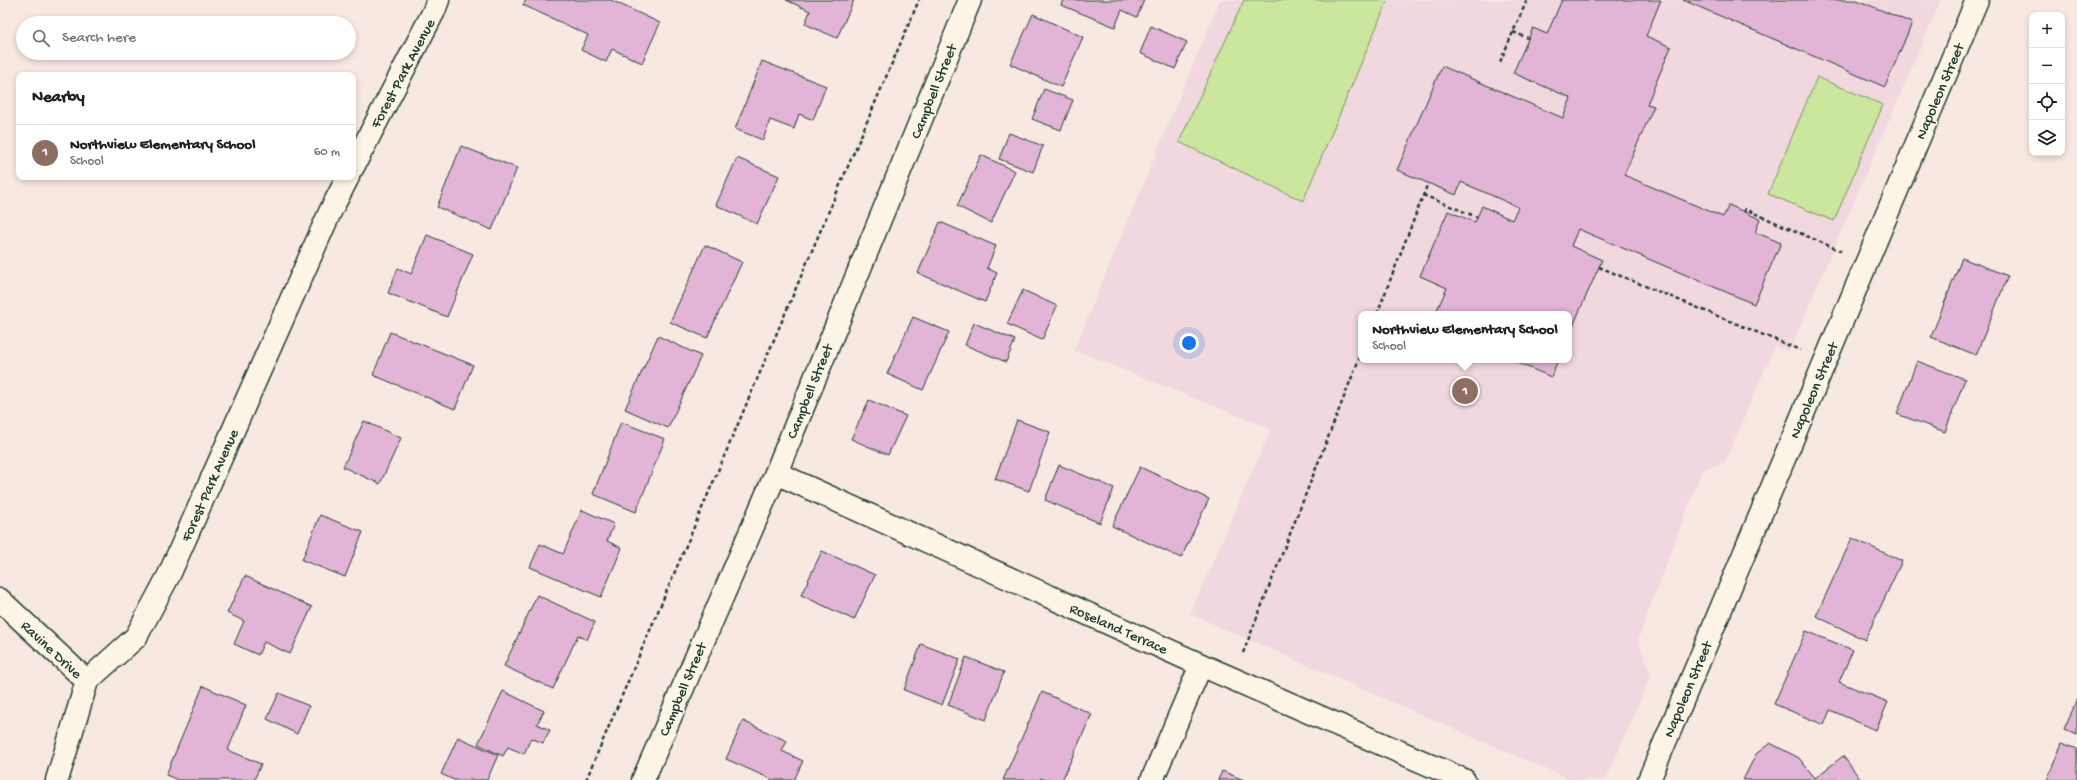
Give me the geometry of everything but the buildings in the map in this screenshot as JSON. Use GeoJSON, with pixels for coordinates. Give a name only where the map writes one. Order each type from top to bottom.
{"type":"FeatureCollection","features":[{"type":"Feature","properties":{"kind":"street","name":"Forest Park Avenue"},"geometry":{"type":"LineString","coordinates":[[356,161],[434,11],[438,0]]}},
{"type":"Feature","properties":{"kind":"street","name":"Campbell Street"},"geometry":{"type":"LineString","coordinates":[[643,780],[776,473],[970,0]]}},
{"type":"Feature","properties":{"kind":"street","name":"Napoleon Street"},"geometry":{"type":"LineString","coordinates":[[1649,780],[1978,0]]}},
{"type":"Feature","properties":{"kind":"street","name":"Forest Park Avenue"},"geometry":{"type":"LineString","coordinates":[[87,682],[136,637],[169,575],[330,212],[346,180]]}},
{"type":"Feature","properties":{"kind":"street","name":"Roseland Terrace"},"geometry":{"type":"LineString","coordinates":[[776,473],[1201,665],[1464,780]]}},
{"type":"Feature","properties":{"kind":"street","name":"Ravine Drive"},"geometry":{"type":"LineString","coordinates":[[0,600],[87,682]]}},
{"type":"Feature","properties":{"kind":"street"},"geometry":{"type":"LineString","coordinates":[[1152,780],[1201,665]]}},
{"type":"Feature","properties":{"kind":"street"},"geometry":{"type":"LineString","coordinates":[[57,780],[87,682]]}},
{"type":"Feature","properties":{"kind":"path"},"geometry":{"type":"LineString","coordinates":[[586,780],[919,0]]}},
{"type":"Feature","properties":{"kind":"path"},"geometry":{"type":"LineString","coordinates":[[1500,62],[1527,0]]}},
{"type":"Feature","properties":{"kind":"path"},"geometry":{"type":"LineString","coordinates":[[1513,32],[1528,38]]}},
{"type":"Feature","properties":{"kind":"path"},"geometry":{"type":"LineString","coordinates":[[1377,311],[1428,183]]}},
{"type":"Feature","properties":{"kind":"path"},"geometry":{"type":"LineString","coordinates":[[1424,195],[1477,217]]}},
{"type":"Feature","properties":{"kind":"path"},"geometry":{"type":"LineString","coordinates":[[1744,212],[1745,209],[1867,263]]}},
{"type":"Feature","properties":{"kind":"path"},"geometry":{"type":"LineString","coordinates":[[1599,267],[1825,361]]}},
{"type":"Feature","properties":{"kind":"path"},"geometry":{"type":"LineString","coordinates":[[1233,679],[1358,362]]}},
{"type":"Feature","properties":{"kind":"shaded area"},"geometry":{"type":"Polygon","coordinates":[[[1220,0],[1941,0],[1789,352],[1775,346],[1725,462],[1702,470],[1638,639],[1651,675],[1606,780],[1571,780],[1190,614],[1271,429],[1074,350],[1220,0]]]}},
{"type":"Feature","properties":{"kind":"green space"},"geometry":{"type":"Polygon","coordinates":[[[1244,0],[1381,0],[1387,2],[1303,201],[1179,142],[1244,0]]]}},
{"type":"Feature","properties":{"kind":"green space"},"geometry":{"type":"Polygon","coordinates":[[[1817,77],[1883,105],[1834,221],[1768,194],[1817,77]]]}},
{"type":"Feature","properties":{"kind":"place","name":"Northview Elementary School"},"geometry":{"type":"Point","coordinates":[1465,391]}}]}
